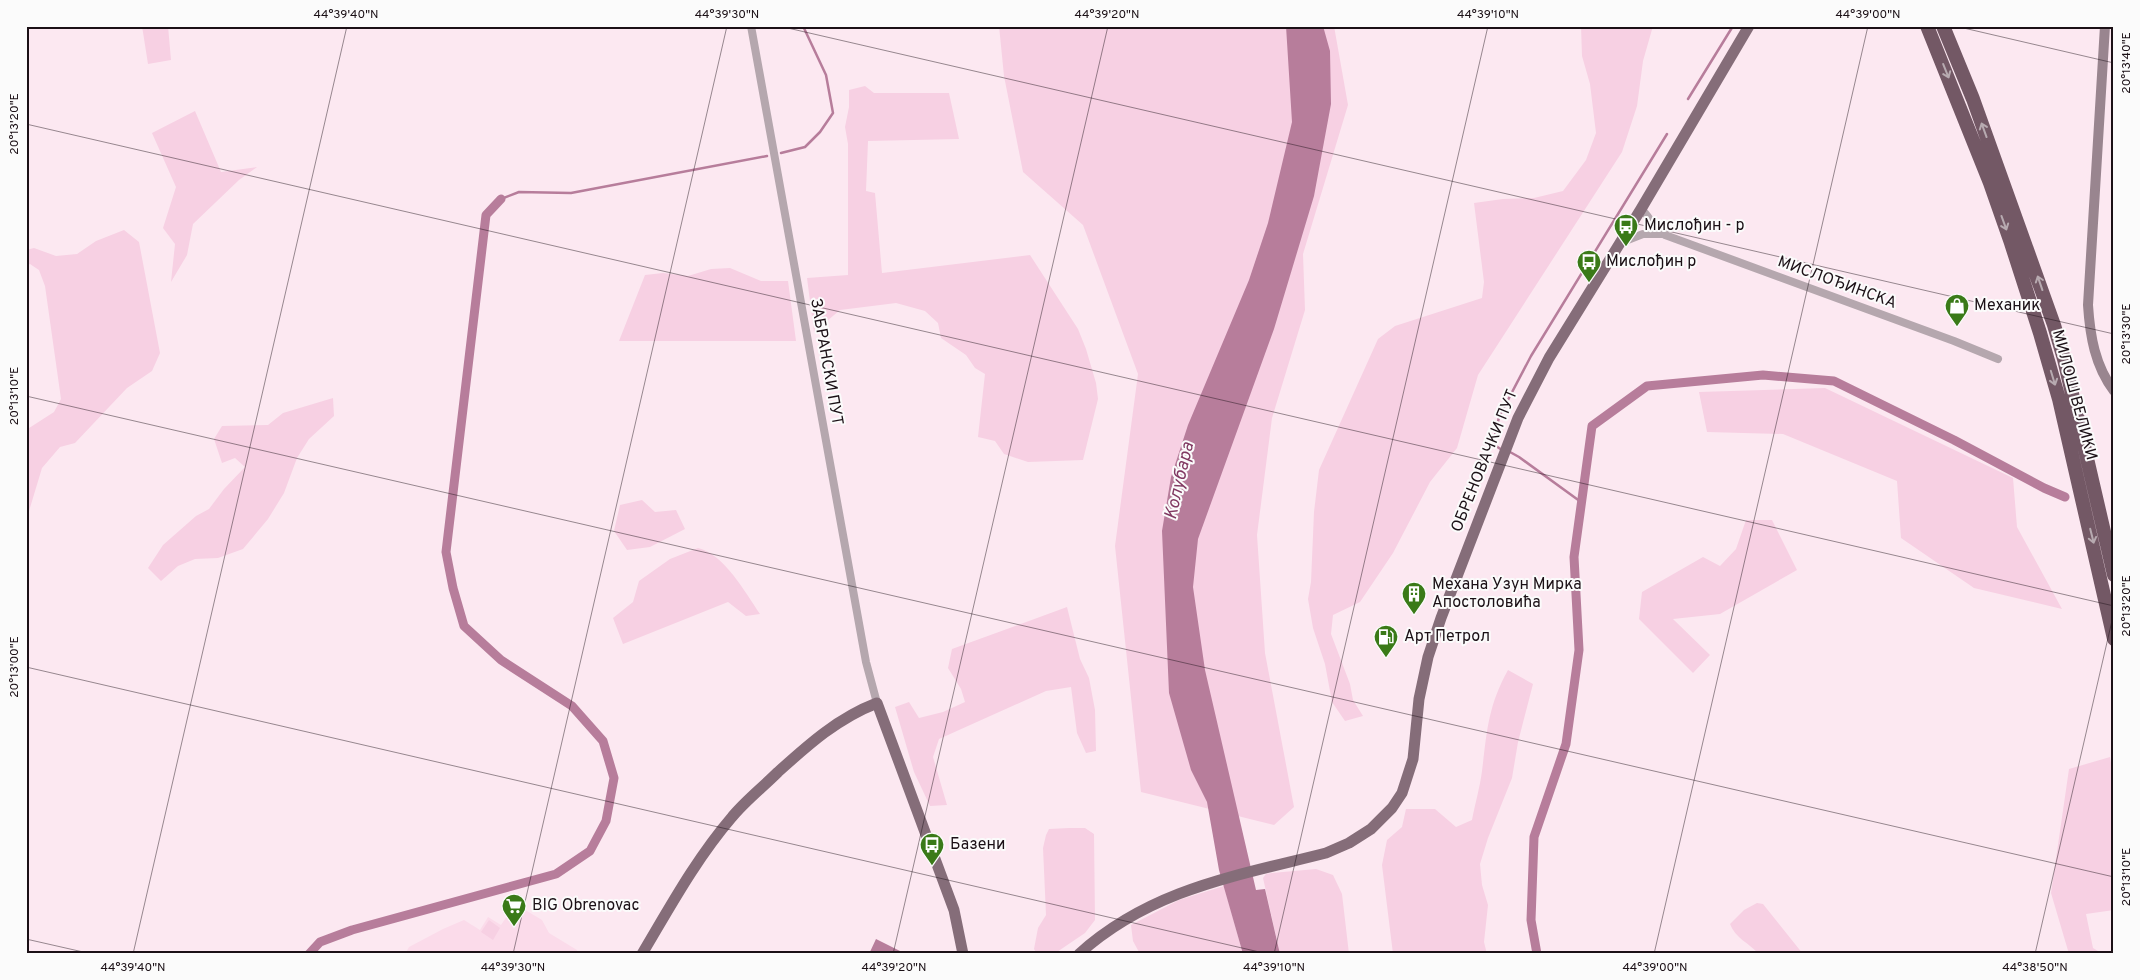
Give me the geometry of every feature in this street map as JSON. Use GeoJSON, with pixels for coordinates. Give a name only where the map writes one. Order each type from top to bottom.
{"type":"FeatureCollection","features":[{"type":"Feature","properties":{"kind":"highway","name":"МИЛОШ ВЕЛИКИ"},"geometry":{"type":"LineString","coordinates":[[1928,26],[1990,183],[2040,333],[2059,399],[2114,639]]}},
{"type":"Feature","properties":{"kind":"highway","name":"МИЛОШ ВЕЛИКИ"},"geometry":{"type":"LineString","coordinates":[[1943,26],[1973,99],[2054,325],[2064,359],[2114,576]]}},
{"type":"Feature","properties":{"kind":"main road","name":"ОБРЕНОВАЧКИ ПУТ"},"geometry":{"type":"LineString","coordinates":[[1079,954],[1102,935],[1139,911],[1170,896],[1340,848],[1367,832],[1392,808],[1402,793],[1413,759],[1419,699],[1428,657],[1440,618],[1506,444],[1525,402],[1549,358],[1641,209],[1749,26]]}},
{"type":"Feature","properties":{"kind":"main road"},"geometry":{"type":"LineString","coordinates":[[2105,26],[2088,305],[2089,324],[2096,357],[2114,391]]}},
{"type":"Feature","properties":{"kind":"main road"},"geometry":{"type":"LineString","coordinates":[[642,954],[687,878],[733,815],[807,745],[831,727],[858,711],[877,703],[954,910],[963,954]]}},
{"type":"Feature","properties":{"kind":"street","name":"ЗАБРАНСКИ ПУТ"},"geometry":{"type":"LineString","coordinates":[[750,26],[866,662],[877,703]]}},
{"type":"Feature","properties":{"kind":"street","name":"МИСЛОЂИНСКА"},"geometry":{"type":"LineString","coordinates":[[1641,209],[1654,228],[1666,235],[1998,359]]}},
{"type":"Feature","properties":{"kind":"street","name":"МИСЛОЂИНСКА"},"geometry":{"type":"LineString","coordinates":[[1620,243],[1642,234],[1666,235]]}},
{"type":"Feature","properties":{"kind":"shaded area"},"geometry":{"type":"Polygon","coordinates":[[[142,26],[168,26],[171,60],[148,64],[142,26]]]}},
{"type":"Feature","properties":{"kind":"shaded area"},"geometry":{"type":"Polygon","coordinates":[[[999,26],[1334,26],[1348,105],[1303,254],[1305,310],[1272,418],[1257,535],[1265,653],[1294,807],[1274,825],[1141,792],[1115,546],[1138,374],[1083,225],[1023,172],[1004,76],[999,26]]]}},
{"type":"Feature","properties":{"kind":"shaded area"},"geometry":{"type":"Polygon","coordinates":[[[1581,26],[1653,26],[1643,61],[1637,106],[1622,152],[1478,375],[1457,448],[1430,482],[1393,553],[1360,602],[1333,615],[1331,634],[1350,684],[1353,700],[1363,716],[1345,721],[1332,702],[1325,664],[1313,628],[1308,599],[1311,582],[1314,512],[1319,470],[1378,339],[1395,326],[1482,298],[1484,282],[1474,203],[1503,199],[1534,198],[1563,191],[1586,160],[1596,133],[1590,84],[1582,56],[1581,26]]]}},
{"type":"Feature","properties":{"kind":"shaded area"},"geometry":{"type":"Polygon","coordinates":[[[865,86],[874,93],[949,93],[959,139],[868,141],[866,191],[875,193],[882,273],[1030,255],[1078,329],[1096,383],[1098,399],[1083,460],[1028,462],[1004,454],[995,441],[978,437],[985,374],[975,368],[966,355],[941,338],[938,323],[925,311],[896,303],[840,310],[814,332],[807,278],[848,275],[848,144],[845,127],[849,107],[849,90],[865,86]]]}},
{"type":"Feature","properties":{"kind":"shaded area"},"geometry":{"type":"Polygon","coordinates":[[[195,111],[221,172],[257,167],[239,180],[193,224],[187,255],[171,282],[175,244],[163,228],[176,187],[152,133],[195,111]]]}},
{"type":"Feature","properties":{"kind":"shaded area"},"geometry":{"type":"Polygon","coordinates":[[[124,230],[139,242],[160,353],[152,371],[127,388],[75,443],[60,447],[42,468],[26,521],[26,430],[54,412],[61,399],[45,286],[39,270],[30,264],[26,266],[26,250],[34,248],[56,256],[77,254],[96,241],[124,230]]]}},
{"type":"Feature","properties":{"kind":"shaded area"},"geometry":{"type":"Polygon","coordinates":[[[730,268],[761,281],[788,281],[796,341],[619,341],[645,275],[663,273],[688,276],[711,269],[730,268]]]}},
{"type":"Feature","properties":{"kind":"shaded area"},"geometry":{"type":"Polygon","coordinates":[[[1825,388],[2013,478],[2017,527],[2062,609],[1974,588],[1901,538],[1897,481],[1783,434],[1707,432],[1699,392],[1825,388]]]}},
{"type":"Feature","properties":{"kind":"shaded area"},"geometry":{"type":"Polygon","coordinates":[[[333,398],[334,416],[309,439],[297,458],[284,493],[268,519],[243,549],[218,558],[195,559],[178,566],[161,581],[148,568],[163,545],[196,516],[209,509],[224,489],[245,467],[235,458],[222,463],[214,439],[222,426],[268,425],[283,413],[333,398]]]}},
{"type":"Feature","properties":{"kind":"shaded area"},"geometry":{"type":"Polygon","coordinates":[[[642,500],[655,512],[676,510],[685,529],[650,547],[627,550],[614,531],[620,505],[642,500]]]}},
{"type":"Feature","properties":{"kind":"shaded area"},"geometry":{"type":"Polygon","coordinates":[[[1746,520],[1772,520],[1797,570],[1720,614],[1673,619],[1710,655],[1693,673],[1639,619],[1642,592],[1703,557],[1720,566],[1736,549],[1746,520]]]}},
{"type":"Feature","properties":{"kind":"shaded area"},"geometry":{"type":"Polygon","coordinates":[[[698,548],[717,558],[725,566],[741,585],[760,614],[746,616],[728,602],[623,644],[613,618],[633,602],[639,581],[670,559],[698,548]]]}},
{"type":"Feature","properties":{"kind":"shaded area"},"geometry":{"type":"Polygon","coordinates":[[[1067,607],[1080,659],[1089,678],[1095,710],[1096,751],[1086,753],[1077,733],[1071,687],[1046,691],[939,739],[933,757],[947,805],[930,806],[914,772],[895,707],[909,702],[919,718],[943,712],[965,702],[961,689],[948,668],[952,649],[1067,607]]]}},
{"type":"Feature","properties":{"kind":"shaded area"},"geometry":{"type":"Polygon","coordinates":[[[1508,670],[1533,684],[1518,742],[1512,778],[1488,838],[1480,864],[1482,885],[1488,905],[1484,942],[1487,954],[1393,954],[1382,865],[1387,840],[1402,827],[1406,809],[1435,809],[1456,827],[1472,820],[1481,777],[1489,719],[1496,695],[1508,670]]]}},
{"type":"Feature","properties":{"kind":"shaded area"},"geometry":{"type":"Polygon","coordinates":[[[2110,757],[2114,779],[2114,910],[2086,914],[2093,948],[2103,954],[2069,954],[2051,893],[2069,769],[2110,757]]]}},
{"type":"Feature","properties":{"kind":"shaded area"},"geometry":{"type":"Polygon","coordinates":[[[1085,828],[1094,834],[1095,920],[1085,933],[1054,954],[1037,954],[1034,949],[1038,928],[1046,915],[1043,848],[1046,835],[1049,829],[1085,828]]]}},
{"type":"Feature","properties":{"kind":"shaded area"},"geometry":{"type":"Polygon","coordinates":[[[1316,869],[1333,875],[1342,894],[1349,954],[1280,954],[1263,878],[1266,874],[1316,869]]]}},
{"type":"Feature","properties":{"kind":"shaded area"},"geometry":{"type":"Polygon","coordinates":[[[1224,886],[1243,954],[1140,954],[1133,941],[1131,925],[1179,900],[1224,886]]]}},
{"type":"Feature","properties":{"kind":"shaded area"},"geometry":{"type":"Polygon","coordinates":[[[1757,903],[1763,904],[1803,954],[1759,954],[1735,933],[1730,924],[1744,910],[1757,903]]]}},
{"type":"Feature","properties":{"kind":"shaded area","name":"BIG Obrenovac"},"geometry":{"type":"Polygon","coordinates":[[[515,904],[542,920],[549,933],[577,950],[578,954],[405,954],[409,947],[464,920],[480,930],[488,917],[501,925],[515,904]]]}},
{"type":"Feature","properties":{"kind":"shaded area"},"geometry":{"type":"Polygon","coordinates":[[[489,920],[500,928],[493,940],[481,932],[489,920]]]}},
{"type":"Feature","properties":{"kind":"water","name":"Колубара"},"geometry":{"type":"Polygon","coordinates":[[[1286,26],[1323,26],[1330,51],[1331,104],[1314,196],[1274,329],[1198,539],[1193,587],[1205,670],[1256,890],[1265,889],[1280,954],[1243,954],[1219,870],[1207,802],[1191,770],[1169,693],[1162,531],[1171,477],[1188,425],[1249,280],[1268,223],[1292,122],[1286,26]]]}},
{"type":"Feature","properties":{"kind":"water"},"geometry":{"type":"Polygon","coordinates":[[[876,939],[902,952],[902,954],[869,954],[876,939]]]}},
{"type":"Feature","properties":{"kind":"waterway"},"geometry":{"type":"LineString","coordinates":[[781,153],[805,147],[820,132],[833,113],[826,75],[803,26]]}},
{"type":"Feature","properties":{"kind":"waterway"},"geometry":{"type":"LineString","coordinates":[[1688,99],[1733,26]]}},
{"type":"Feature","properties":{"kind":"waterway"},"geometry":{"type":"LineString","coordinates":[[1502,450],[1493,444],[1499,417],[1531,356],[1667,134]]}},
{"type":"Feature","properties":{"kind":"waterway"},"geometry":{"type":"LineString","coordinates":[[501,199],[519,192],[571,193],[767,156]]}},
{"type":"Feature","properties":{"kind":"waterway"},"geometry":{"type":"LineString","coordinates":[[309,954],[320,942],[352,930],[556,874],[590,851],[606,821],[614,778],[603,741],[572,706],[501,660],[464,626],[453,588],[446,552],[486,215],[501,199]]}},
{"type":"Feature","properties":{"kind":"waterway"},"geometry":{"type":"LineString","coordinates":[[1537,954],[1531,920],[1534,837],[1566,744],[1579,650],[1574,557],[1592,426],[1647,386],[1763,375],[1834,381],[2065,497]]}},
{"type":"Feature","properties":{"kind":"waterway"},"geometry":{"type":"LineString","coordinates":[[1510,452],[1581,502]]}},
{"type":"Feature","properties":{"kind":"place","name":"Мислођин - р"},"geometry":{"type":"Point","coordinates":[1626,247]}},
{"type":"Feature","properties":{"kind":"place","name":"Мислођин р"},"geometry":{"type":"Point","coordinates":[1589,283]}},
{"type":"Feature","properties":{"kind":"place","name":"Механик"},"geometry":{"type":"Point","coordinates":[1957,327]}},
{"type":"Feature","properties":{"kind":"place","name":"Механа Узун Мирка Апостоловића"},"geometry":{"type":"Point","coordinates":[1414,615]}},
{"type":"Feature","properties":{"kind":"place","name":"Арт Петрол"},"geometry":{"type":"Point","coordinates":[1386,658]}},
{"type":"Feature","properties":{"kind":"place","name":"Базени"},"geometry":{"type":"Point","coordinates":[932,866]}},
{"type":"Feature","properties":{"kind":"place","name":"BIG Obrenovac"},"geometry":{"type":"Point","coordinates":[514,927]}}]}
